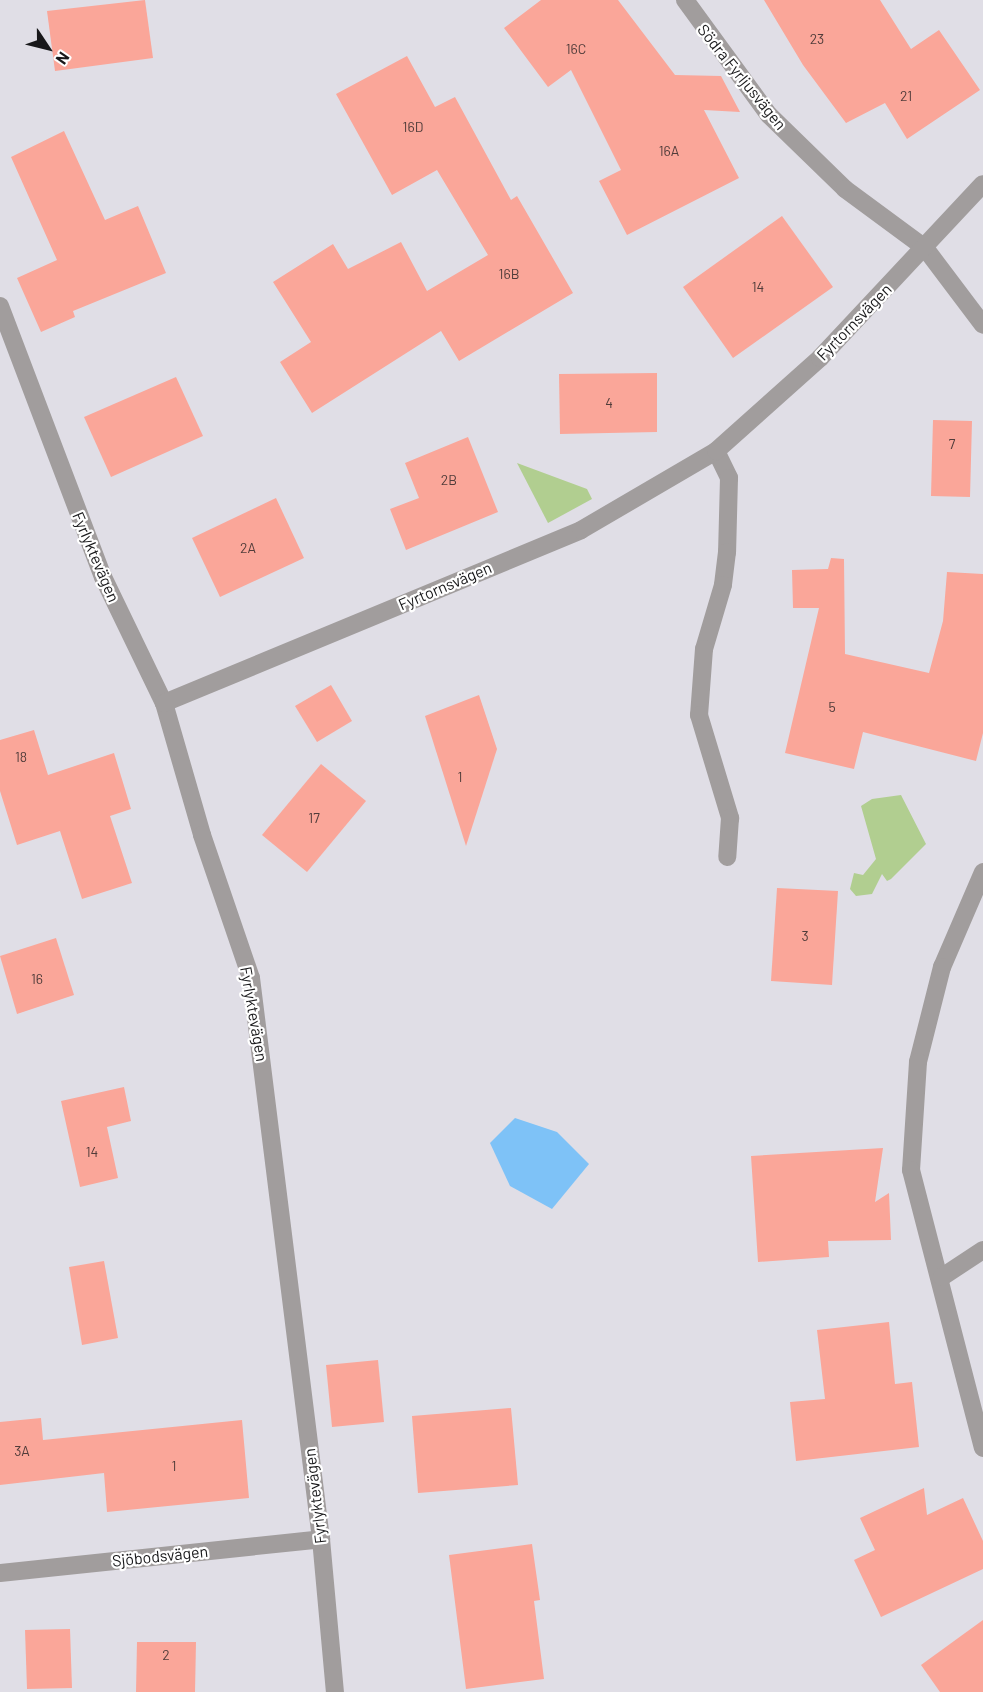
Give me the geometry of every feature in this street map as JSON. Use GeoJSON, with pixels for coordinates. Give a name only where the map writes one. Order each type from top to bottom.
{"type":"FeatureCollection","features":[{"type":"Feature","properties":{"kind":"street","name":"Södra Fyrljusvägen"},"geometry":{"type":"LineString","coordinates":[[685,0],[769,115],[845,189],[925,248],[983,326]]}},
{"type":"Feature","properties":{"kind":"street","name":"Fyrtornsvägen"},"geometry":{"type":"LineString","coordinates":[[164,703],[581,530],[716,451],[820,358],[983,184]]}},
{"type":"Feature","properties":{"kind":"street","name":"Fyrlyktevägen"},"geometry":{"type":"LineString","coordinates":[[0,306],[103,577],[164,703],[204,841],[251,978],[321,1539],[335,1692]]}},
{"type":"Feature","properties":{"kind":"street"},"geometry":{"type":"LineString","coordinates":[[716,451],[729,478],[728,542],[723,585],[704,649],[699,715],[730,818],[727,857]]}},
{"type":"Feature","properties":{"kind":"street"},"geometry":{"type":"LineString","coordinates":[[983,872],[942,967],[918,1062],[911,1170],[942,1277],[983,1448]]}},
{"type":"Feature","properties":{"kind":"street"},"geometry":{"type":"LineString","coordinates":[[942,1277],[983,1250]]}},
{"type":"Feature","properties":{"kind":"street","name":"Sjöbodsvägen"},"geometry":{"type":"LineString","coordinates":[[0,1574],[321,1539]]}},
{"type":"Feature","properties":{"kind":"green space"},"geometry":{"type":"Polygon","coordinates":[[[517,463],[587,489],[592,499],[548,523],[517,463]]]}},
{"type":"Feature","properties":{"kind":"green space"},"geometry":{"type":"Polygon","coordinates":[[[901,795],[926,844],[891,879],[887,881],[882,874],[872,894],[856,896],[850,889],[854,873],[863,875],[876,859],[861,806],[872,799],[901,795]]]}},
{"type":"Feature","properties":{"kind":"water"},"geometry":{"type":"Polygon","coordinates":[[[515,1118],[557,1132],[589,1164],[552,1209],[510,1186],[490,1143],[515,1118]]]}},
{"type":"Feature","properties":{"kind":"building"},"geometry":{"type":"Polygon","coordinates":[[[145,0],[153,58],[55,71],[47,11],[145,0]]]}},
{"type":"Feature","properties":{"kind":"building"},"geometry":{"type":"Polygon","coordinates":[[[541,0],[618,0],[675,75],[721,76],[740,112],[704,110],[739,178],[627,235],[599,181],[621,170],[571,70],[548,87],[504,28],[541,0]]]}},
{"type":"Feature","properties":{"kind":"building"},"geometry":{"type":"Polygon","coordinates":[[[764,0],[880,0],[911,49],[939,30],[980,90],[907,139],[885,103],[846,123],[803,65],[764,0]]]}},
{"type":"Feature","properties":{"kind":"building"},"geometry":{"type":"Polygon","coordinates":[[[407,56],[435,107],[455,97],[511,200],[517,196],[573,293],[459,361],[441,331],[312,413],[280,362],[311,342],[273,282],[333,244],[348,269],[401,242],[427,291],[488,255],[437,170],[392,195],[336,94],[407,56]]]}},
{"type":"Feature","properties":{"kind":"building"},"geometry":{"type":"Polygon","coordinates":[[[64,131],[105,220],[138,206],[166,273],[73,311],[75,317],[41,332],[17,278],[57,260],[11,157],[64,131]]]}},
{"type":"Feature","properties":{"kind":"building"},"geometry":{"type":"Polygon","coordinates":[[[782,216],[833,287],[733,358],[683,287],[782,216]]]}},
{"type":"Feature","properties":{"kind":"building"},"geometry":{"type":"Polygon","coordinates":[[[657,373],[657,432],[560,434],[559,374],[657,373]]]}},
{"type":"Feature","properties":{"kind":"building"},"geometry":{"type":"Polygon","coordinates":[[[176,377],[203,436],[111,477],[84,417],[176,377]]]}},
{"type":"Feature","properties":{"kind":"building"},"geometry":{"type":"Polygon","coordinates":[[[933,420],[972,421],[970,497],[931,496],[933,420]]]}},
{"type":"Feature","properties":{"kind":"building"},"geometry":{"type":"Polygon","coordinates":[[[468,437],[498,512],[406,550],[390,509],[419,498],[405,463],[468,437]]]}},
{"type":"Feature","properties":{"kind":"building"},"geometry":{"type":"Polygon","coordinates":[[[276,498],[304,558],[220,597],[192,538],[276,498]]]}},
{"type":"Feature","properties":{"kind":"building"},"geometry":{"type":"Polygon","coordinates":[[[831,558],[844,559],[845,654],[929,673],[943,621],[947,572],[983,574],[983,733],[976,761],[863,732],[854,769],[785,753],[819,608],[793,608],[792,570],[828,569],[831,558]]]}},
{"type":"Feature","properties":{"kind":"building"},"geometry":{"type":"Polygon","coordinates":[[[331,685],[352,721],[317,742],[295,706],[331,685]]]}},
{"type":"Feature","properties":{"kind":"building"},"geometry":{"type":"Polygon","coordinates":[[[479,695],[497,749],[466,846],[425,716],[479,695]]]}},
{"type":"Feature","properties":{"kind":"building"},"geometry":{"type":"Polygon","coordinates":[[[34,730],[48,775],[114,753],[131,809],[110,816],[132,883],[82,899],[60,831],[17,845],[0,791],[0,740],[34,730]]]}},
{"type":"Feature","properties":{"kind":"building"},"geometry":{"type":"Polygon","coordinates":[[[321,764],[366,801],[307,872],[262,835],[321,764]]]}},
{"type":"Feature","properties":{"kind":"building"},"geometry":{"type":"Polygon","coordinates":[[[777,888],[838,891],[832,985],[771,981],[777,888]]]}},
{"type":"Feature","properties":{"kind":"building"},"geometry":{"type":"Polygon","coordinates":[[[56,938],[74,995],[17,1014],[0,956],[56,938]]]}},
{"type":"Feature","properties":{"kind":"building"},"geometry":{"type":"Polygon","coordinates":[[[124,1087],[131,1121],[107,1127],[118,1178],[80,1187],[61,1101],[124,1087]]]}},
{"type":"Feature","properties":{"kind":"building"},"geometry":{"type":"Polygon","coordinates":[[[883,1148],[875,1202],[889,1193],[891,1240],[828,1241],[829,1257],[758,1262],[751,1156],[883,1148]]]}},
{"type":"Feature","properties":{"kind":"building"},"geometry":{"type":"Polygon","coordinates":[[[104,1261],[118,1338],[82,1345],[69,1267],[104,1261]]]}},
{"type":"Feature","properties":{"kind":"building"},"geometry":{"type":"Polygon","coordinates":[[[889,1322],[895,1384],[912,1382],[919,1447],[796,1461],[790,1402],[825,1399],[817,1330],[889,1322]]]}},
{"type":"Feature","properties":{"kind":"building"},"geometry":{"type":"Polygon","coordinates":[[[378,1360],[384,1422],[332,1427],[326,1365],[378,1360]]]}},
{"type":"Feature","properties":{"kind":"building"},"geometry":{"type":"Polygon","coordinates":[[[511,1408],[518,1485],[418,1493],[412,1416],[511,1408]]]}},
{"type":"Feature","properties":{"kind":"building"},"geometry":{"type":"Polygon","coordinates":[[[41,1418],[43,1440],[242,1420],[249,1498],[107,1512],[104,1473],[0,1485],[0,1422],[41,1418]]]}},
{"type":"Feature","properties":{"kind":"building"},"geometry":{"type":"Polygon","coordinates":[[[924,1488],[927,1515],[963,1498],[983,1541],[983,1569],[881,1617],[854,1560],[875,1550],[860,1518],[924,1488]]]}},
{"type":"Feature","properties":{"kind":"building"},"geometry":{"type":"Polygon","coordinates":[[[532,1544],[540,1600],[534,1601],[544,1679],[466,1689],[449,1555],[532,1544]]]}},
{"type":"Feature","properties":{"kind":"building"},"geometry":{"type":"Polygon","coordinates":[[[983,1620],[983,1692],[940,1692],[921,1665],[983,1620]]]}},
{"type":"Feature","properties":{"kind":"building"},"geometry":{"type":"Polygon","coordinates":[[[70,1629],[72,1688],[27,1689],[25,1630],[70,1629]]]}},
{"type":"Feature","properties":{"kind":"building"},"geometry":{"type":"Polygon","coordinates":[[[137,1642],[196,1642],[195,1692],[136,1692],[137,1642]]]}}]}
